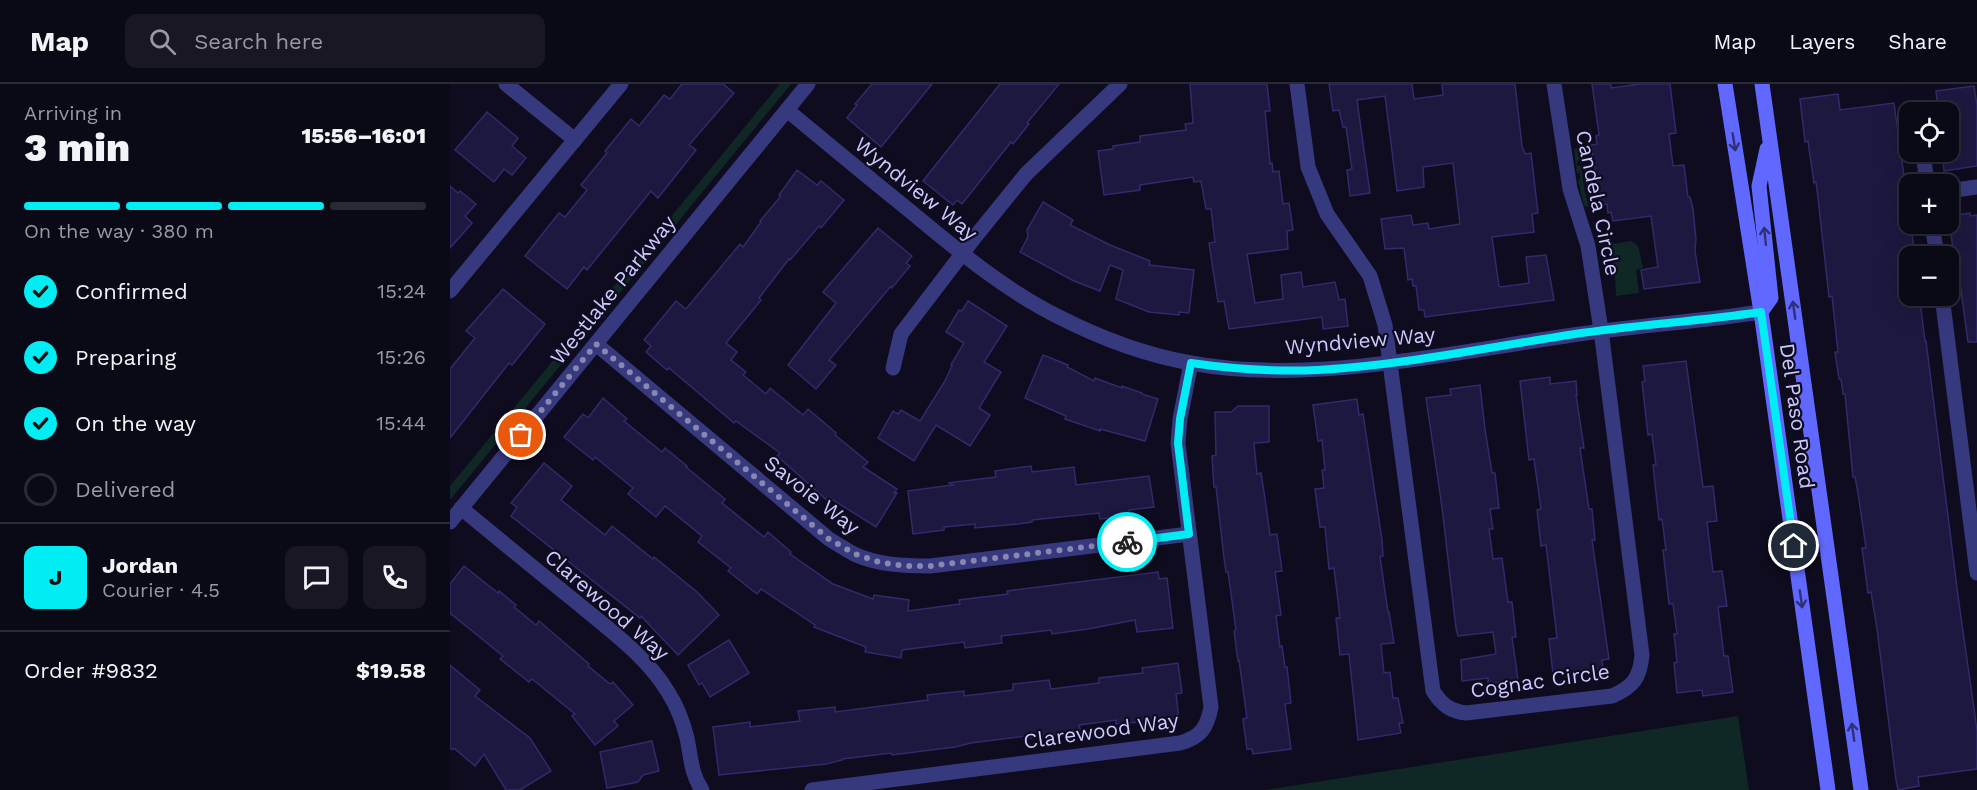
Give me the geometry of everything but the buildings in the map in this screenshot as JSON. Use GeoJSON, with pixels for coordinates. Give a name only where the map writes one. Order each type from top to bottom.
{"type":"FeatureCollection","features":[{"type":"Feature","properties":{"kind":"street"},"geometry":{"type":"LineString","coordinates":[[506,84],[575,140]]}},
{"type":"Feature","properties":{"kind":"street"},"geometry":{"type":"LineString","coordinates":[[450,291],[621,84]]}},
{"type":"Feature","properties":{"kind":"street","name":"Westlake Parkway"},"geometry":{"type":"LineString","coordinates":[[450,522],[808,84]]}},
{"type":"Feature","properties":{"kind":"street"},"geometry":{"type":"LineString","coordinates":[[893,368],[901,334],[962,254],[1026,174],[1120,84]]}},
{"type":"Feature","properties":{"kind":"street"},"geometry":{"type":"LineString","coordinates":[[1297,84],[1308,167],[1327,214],[1370,276],[1385,325],[1390,362]]}},
{"type":"Feature","properties":{"kind":"street","name":"Candela Circle"},"geometry":{"type":"LineString","coordinates":[[1554,84],[1570,189],[1588,246],[1601,330]]}},
{"type":"Feature","properties":{"kind":"street","name":"Del Paso Road"},"geometry":{"type":"LineString","coordinates":[[1725,84],[1761,312],[1828,790]]}},
{"type":"Feature","properties":{"kind":"street","name":"Del Paso Road"},"geometry":{"type":"LineString","coordinates":[[1762,84],[1861,790]]}},
{"type":"Feature","properties":{"kind":"street","name":"Wyndview Way"},"geometry":{"type":"LineString","coordinates":[[787,110],[962,254],[1017,294],[1056,316],[1107,338],[1191,363],[1235,369],[1317,370],[1390,362],[1601,330],[1761,312]]}},
{"type":"Feature","properties":{"kind":"street"},"geometry":{"type":"LineString","coordinates":[[1761,312],[1771,297],[1760,186],[1770,138]]}},
{"type":"Feature","properties":{"kind":"street"},"geometry":{"type":"LineString","coordinates":[[1959,189],[1977,187]]}},
{"type":"Feature","properties":{"kind":"street"},"geometry":{"type":"LineString","coordinates":[[1944,306],[1970,465],[1977,573]]}},
{"type":"Feature","properties":{"kind":"street","name":"Cognac Circle"},"geometry":{"type":"LineString","coordinates":[[1390,362],[1431,680],[1433,691],[1440,703],[1454,712],[1466,713],[1612,696],[1632,684],[1641,671],[1642,655],[1601,330]]}},
{"type":"Feature","properties":{"kind":"street","name":"Savoie Way"},"geometry":{"type":"LineString","coordinates":[[596,344],[829,539],[855,554],[879,562],[904,566],[930,566],[1189,534]]}},
{"type":"Feature","properties":{"kind":"street","name":"Clarewood Way"},"geometry":{"type":"LineString","coordinates":[[812,790],[1180,743],[1201,733],[1208,722],[1211,707],[1178,443],[1180,419],[1191,363]]}},
{"type":"Feature","properties":{"kind":"street","name":"Clarewood Way"},"geometry":{"type":"LineString","coordinates":[[461,508],[611,631],[650,666],[669,692],[679,714],[687,738],[692,770],[702,790]]}},
{"type":"Feature","properties":{"kind":"green space"},"geometry":{"type":"Polygon","coordinates":[[[780,84],[791,84],[450,500],[450,486],[780,84]]]}},
{"type":"Feature","properties":{"kind":"green space"},"geometry":{"type":"Polygon","coordinates":[[[1579,147],[1580,160],[1577,161],[1577,166],[1581,166],[1589,207],[1584,206],[1578,180],[1580,173],[1577,173],[1574,149],[1579,147]]]}},
{"type":"Feature","properties":{"kind":"green space"},"geometry":{"type":"Polygon","coordinates":[[[1631,241],[1638,246],[1643,268],[1636,270],[1639,293],[1616,296],[1615,277],[1607,245],[1631,241]]]}},
{"type":"Feature","properties":{"kind":"green space"},"geometry":{"type":"Polygon","coordinates":[[[1738,716],[1749,790],[1265,790],[1738,716]]]}},
{"type":"Feature","properties":{"kind":"way so far"},"geometry":{"type":"LineString","coordinates":[[521,435],[596,344],[829,539],[855,554],[879,562],[904,566],[930,566],[1127,542]]}},
{"type":"Feature","properties":{"kind":"route"},"geometry":{"type":"LineString","coordinates":[[1127,542],[1189,534],[1178,443],[1180,419],[1191,363],[1235,369],[1317,370],[1390,362],[1601,330],[1761,312],[1794,546]]}}]}
